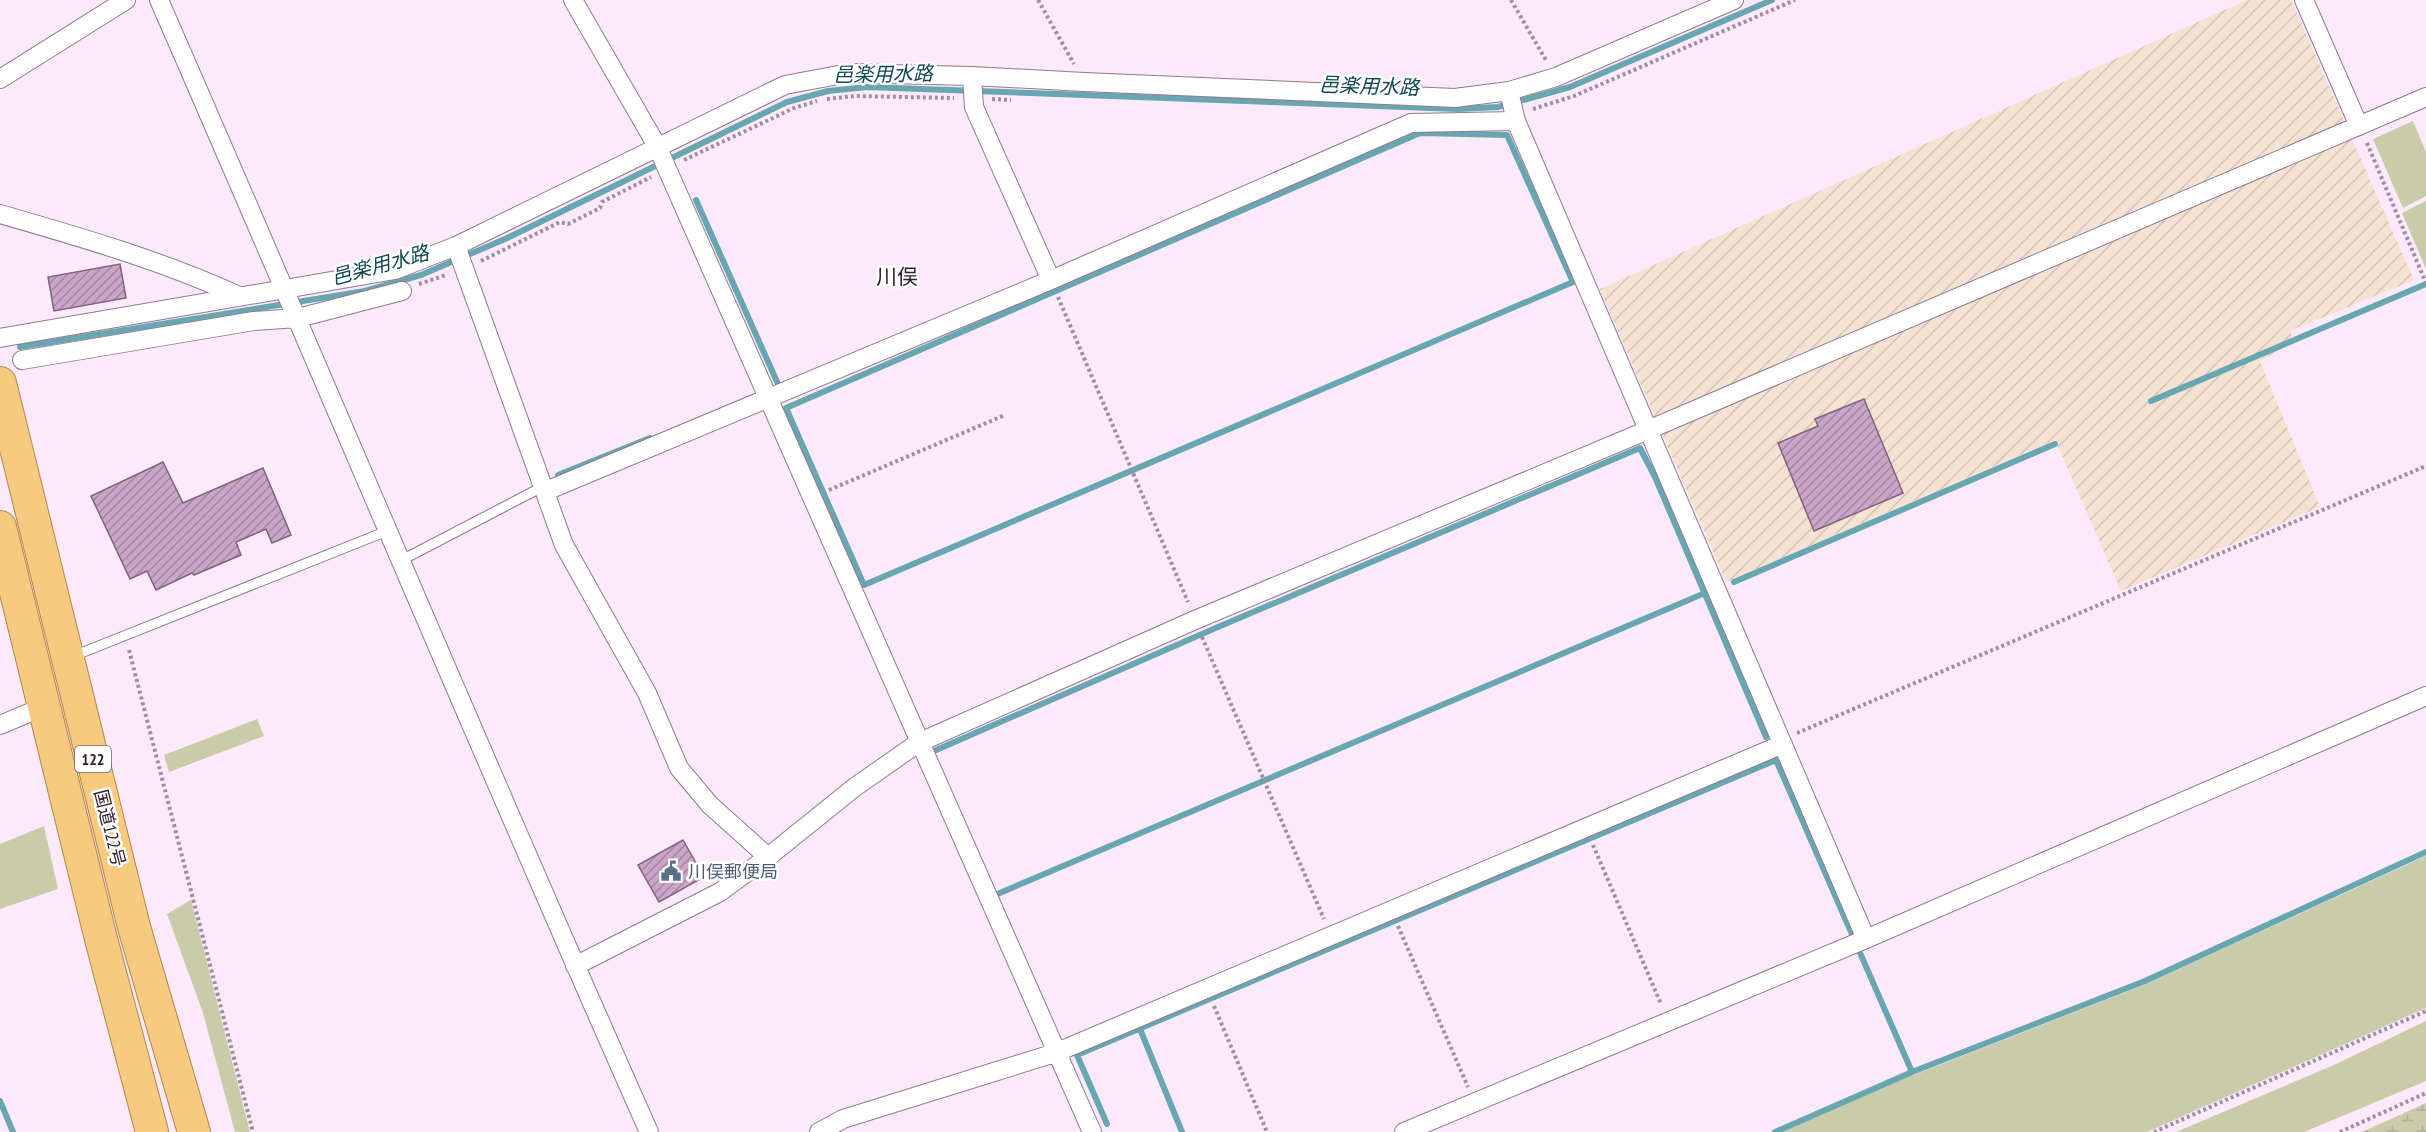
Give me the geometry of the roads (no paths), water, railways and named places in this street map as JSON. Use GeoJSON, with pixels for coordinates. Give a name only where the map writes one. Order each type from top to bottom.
{"type":"FeatureCollection","features":[{"type":"Feature","properties":{"kind":"highway","name":"国道122号"},"geometry":{"type":"LineString","coordinates":[[0,383],[134,927],[194,1132]]}},
{"type":"Feature","properties":{"kind":"highway","name":"国道122号"},"geometry":{"type":"LineString","coordinates":[[0,527],[101,939],[152,1132]]}},
{"type":"Feature","properties":{"kind":"street"},"geometry":{"type":"LineString","coordinates":[[0,79],[126,0]]}},
{"type":"Feature","properties":{"kind":"street"},"geometry":{"type":"LineString","coordinates":[[159,0],[286,289],[387,531],[575,966],[650,1132]]}},
{"type":"Feature","properties":{"kind":"street"},"geometry":{"type":"LineString","coordinates":[[573,0],[657,146],[918,743],[1092,1132]]}},
{"type":"Feature","properties":{"kind":"street"},"geometry":{"type":"LineString","coordinates":[[0,338],[395,270],[456,246],[785,85],[849,73],[972,76],[1455,98],[1509,91],[1556,77],[1734,0]]}},
{"type":"Feature","properties":{"kind":"street"},"geometry":{"type":"LineString","coordinates":[[2304,0],[2359,126]]}},
{"type":"Feature","properties":{"kind":"street"},"geometry":{"type":"LineString","coordinates":[[972,76],[974,107],[1051,279]]}},
{"type":"Feature","properties":{"kind":"street"},"geometry":{"type":"LineString","coordinates":[[1509,91],[1515,117],[1866,939]]}},
{"type":"Feature","properties":{"kind":"street"},"geometry":{"type":"LineString","coordinates":[[575,966],[720,892],[768,857],[855,787],[918,743],[1195,620],[1648,430],[2426,98]]}},
{"type":"Feature","properties":{"kind":"street"},"geometry":{"type":"LineString","coordinates":[[545,488],[767,399],[1411,123],[1515,117]]}},
{"type":"Feature","properties":{"kind":"street"},"geometry":{"type":"LineString","coordinates":[[0,214],[78,237],[214,285],[238,296]]}},
{"type":"Feature","properties":{"kind":"street"},"geometry":{"type":"LineString","coordinates":[[456,246],[564,545],[647,693],[679,768],[710,806],[768,857]]}},
{"type":"Feature","properties":{"kind":"street"},"geometry":{"type":"LineString","coordinates":[[22,360],[254,321],[298,318],[402,291]]}},
{"type":"Feature","properties":{"kind":"street"},"geometry":{"type":"LineString","coordinates":[[1404,1132],[1866,939],[2426,696]]}},
{"type":"Feature","properties":{"kind":"street"},"geometry":{"type":"LineString","coordinates":[[0,726],[43,707]]}},
{"type":"Feature","properties":{"kind":"street"},"geometry":{"type":"LineString","coordinates":[[819,1132],[843,1119],[1055,1053],[1392,911],[1782,742]]}},
{"type":"Feature","properties":{"kind":"lane"},"geometry":{"type":"LineString","coordinates":[[400,561],[545,488]]}},
{"type":"Feature","properties":{"kind":"lane"},"geometry":{"type":"LineString","coordinates":[[67,658],[387,531]]}},
{"type":"Feature","properties":{"kind":"waterway","name":"邑楽用水路"},"geometry":{"type":"LineString","coordinates":[[20,347],[365,291],[421,275],[505,239],[787,102],[828,91],[867,87],[1458,109],[1498,107],[1570,87],[1772,0]]}},
{"type":"Feature","properties":{"kind":"waterway"},"geometry":{"type":"LineString","coordinates":[[1420,133],[1507,135],[1573,282],[864,585],[786,408],[1420,133]]}},
{"type":"Feature","properties":{"kind":"waterway"},"geometry":{"type":"LineString","coordinates":[[696,200],[778,384]]}},
{"type":"Feature","properties":{"kind":"waterway"},"geometry":{"type":"LineString","coordinates":[[2151,401],[2426,284]]}},
{"type":"Feature","properties":{"kind":"waterway"},"geometry":{"type":"LineString","coordinates":[[558,475],[650,438]]}},
{"type":"Feature","properties":{"kind":"waterway"},"geometry":{"type":"LineString","coordinates":[[1734,582],[2055,444]]}},
{"type":"Feature","properties":{"kind":"waterway"},"geometry":{"type":"LineString","coordinates":[[934,751],[1218,627],[1640,448],[1655,477],[1766,737]]}},
{"type":"Feature","properties":{"kind":"waterway"},"geometry":{"type":"LineString","coordinates":[[995,895],[1705,593]]}},
{"type":"Feature","properties":{"kind":"waterway"},"geometry":{"type":"LineString","coordinates":[[1107,1124],[1077,1055],[1776,760],[1912,1072]]}},
{"type":"Feature","properties":{"kind":"waterway"},"geometry":{"type":"LineString","coordinates":[[1775,1132],[1912,1072],[2145,981],[2426,852]]}},
{"type":"Feature","properties":{"kind":"waterway"},"geometry":{"type":"LineString","coordinates":[[1140,1029],[1182,1132]]}},
{"type":"Feature","properties":{"kind":"waterway"},"geometry":{"type":"LineString","coordinates":[[0,1101],[13,1132]]}},
{"type":"Feature","properties":{"kind":"place","name":"川俣郵便局"},"geometry":{"type":"Point","coordinates":[671,871]}},
{"type":"Feature","properties":{"kind":"district","name":"川俣"},"geometry":{"type":"Point","coordinates":[897,276]}}]}
